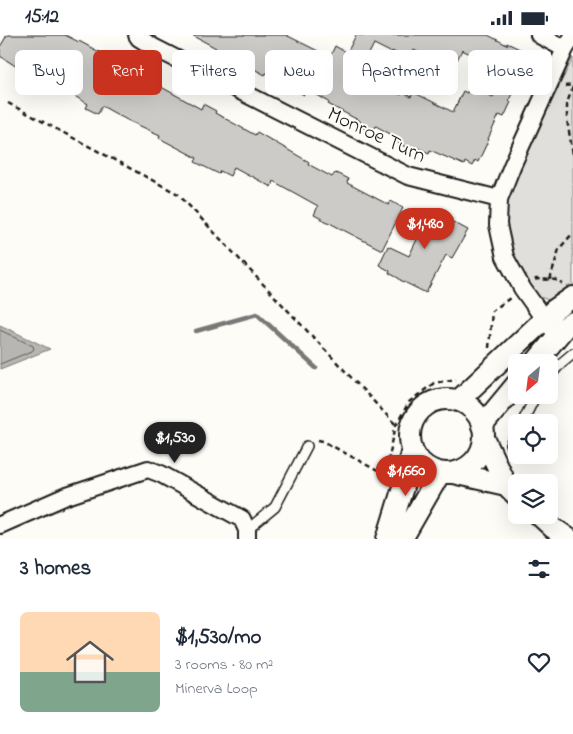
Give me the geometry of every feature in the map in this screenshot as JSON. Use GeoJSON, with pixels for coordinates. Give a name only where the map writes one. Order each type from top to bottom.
{"type":"FeatureCollection","features":[{"type":"Feature","properties":{"kind":"street","name":"Monroe Turn"},"geometry":{"type":"LineString","coordinates":[[137,35],[164,52],[408,175],[499,199]]}},
{"type":"Feature","properties":{"kind":"street"},"geometry":{"type":"LineString","coordinates":[[539,35],[569,42],[512,166],[499,199],[498,225],[505,257],[522,288],[544,319],[566,329],[543,354]]}},
{"type":"Feature","properties":{"kind":"street"},"geometry":{"type":"LineString","coordinates":[[458,401],[554,310],[570,291]]}},
{"type":"Feature","properties":{"kind":"street"},"geometry":{"type":"LineString","coordinates":[[402,539],[447,473],[465,469],[475,461],[482,450],[483,432],[508,397]]}},
{"type":"Feature","properties":{"kind":"street"},"geometry":{"type":"LineString","coordinates":[[508,484],[483,432],[477,415],[468,407],[458,401],[440,400],[431,403],[417,415],[410,431],[410,441],[412,449],[419,460],[428,468],[508,489]]}},
{"type":"Feature","properties":{"kind":"street"},"geometry":{"type":"LineString","coordinates":[[387,539],[412,449]]}},
{"type":"Feature","properties":{"kind":"street"},"geometry":{"type":"LineString","coordinates":[[4,539],[0,527],[64,497],[148,469],[161,474],[242,519],[247,534]]}},
{"type":"Feature","properties":{"kind":"street"},"geometry":{"type":"LineString","coordinates":[[549,524],[569,539]]}},
{"type":"Feature","properties":{"kind":"lane"},"geometry":{"type":"LineString","coordinates":[[558,366],[573,353]]}},
{"type":"Feature","properties":{"kind":"lane"},"geometry":{"type":"LineString","coordinates":[[247,534],[276,507],[307,446]]}},
{"type":"Feature","properties":{"kind":"path"},"geometry":{"type":"LineString","coordinates":[[573,87],[567,112],[573,155]]}},
{"type":"Feature","properties":{"kind":"path"},"geometry":{"type":"LineString","coordinates":[[8,103],[178,194],[396,425]]}},
{"type":"Feature","properties":{"kind":"path"},"geometry":{"type":"LineString","coordinates":[[550,280],[559,249],[573,233]]}},
{"type":"Feature","properties":{"kind":"path"},"geometry":{"type":"LineString","coordinates":[[488,352],[492,311],[522,288],[536,279],[556,280],[570,291]]}},
{"type":"Feature","properties":{"kind":"path"},"geometry":{"type":"LineString","coordinates":[[307,446],[311,439],[323,441],[385,475],[396,425],[409,402],[434,383],[458,379]]}},
{"type":"Feature","properties":{"kind":"shaded area"},"geometry":{"type":"Polygon","coordinates":[[[573,58],[573,290],[562,298],[549,300],[536,296],[514,261],[507,236],[506,199],[573,58]]]}},
{"type":"Feature","properties":{"kind":"water"},"geometry":{"type":"Polygon","coordinates":[[[0,325],[50,349],[0,369],[0,325]]]}},
{"type":"Feature","properties":{"kind":"building"},"geometry":{"type":"Polygon","coordinates":[[[7,35],[65,35],[96,50],[93,50],[93,95],[162,95],[162,87],[172,93],[172,95],[176,95],[201,109],[203,104],[216,111],[215,113],[255,135],[257,132],[332,177],[335,173],[338,174],[348,179],[347,183],[389,205],[391,201],[403,208],[382,250],[314,215],[318,206],[273,181],[271,187],[234,167],[230,176],[220,171],[219,174],[195,162],[197,158],[159,138],[160,135],[102,106],[98,114],[86,108],[88,104],[73,95],[83,95],[83,50],[15,50],[15,66],[0,56],[0,47],[7,35]]]}},
{"type":"Feature","properties":{"kind":"building"},"geometry":{"type":"Polygon","coordinates":[[[192,35],[286,35],[316,50],[265,50],[265,75],[255,70],[255,50],[215,50],[216,48],[192,35]]]}},
{"type":"Feature","properties":{"kind":"building"},"geometry":{"type":"Polygon","coordinates":[[[356,35],[488,35],[507,45],[507,43],[522,50],[468,50],[468,53],[462,50],[458,58],[458,50],[386,50],[374,44],[371,50],[348,50],[356,35]]]}},
{"type":"Feature","properties":{"kind":"building"},"geometry":{"type":"Polygon","coordinates":[[[335,46],[343,51],[343,95],[407,95],[411,97],[412,95],[419,95],[453,112],[463,91],[467,93],[468,91],[468,95],[489,95],[493,97],[494,95],[511,95],[509,100],[511,102],[504,117],[499,115],[478,162],[475,160],[472,166],[465,162],[464,165],[430,150],[429,153],[413,146],[411,150],[398,143],[399,139],[376,126],[367,130],[362,127],[360,121],[328,104],[329,102],[317,95],[333,95],[333,50],[335,46]]]}},
{"type":"Feature","properties":{"kind":"building"},"geometry":{"type":"Polygon","coordinates":[[[415,209],[426,215],[427,213],[434,216],[437,211],[468,230],[452,258],[446,255],[426,293],[400,280],[389,273],[390,271],[379,265],[388,246],[409,256],[422,229],[409,222],[415,209]]]}},
{"type":"Feature","properties":{"kind":"waterway"},"geometry":{"type":"LineString","coordinates":[[196,331],[257,314],[316,368]]}}]}
